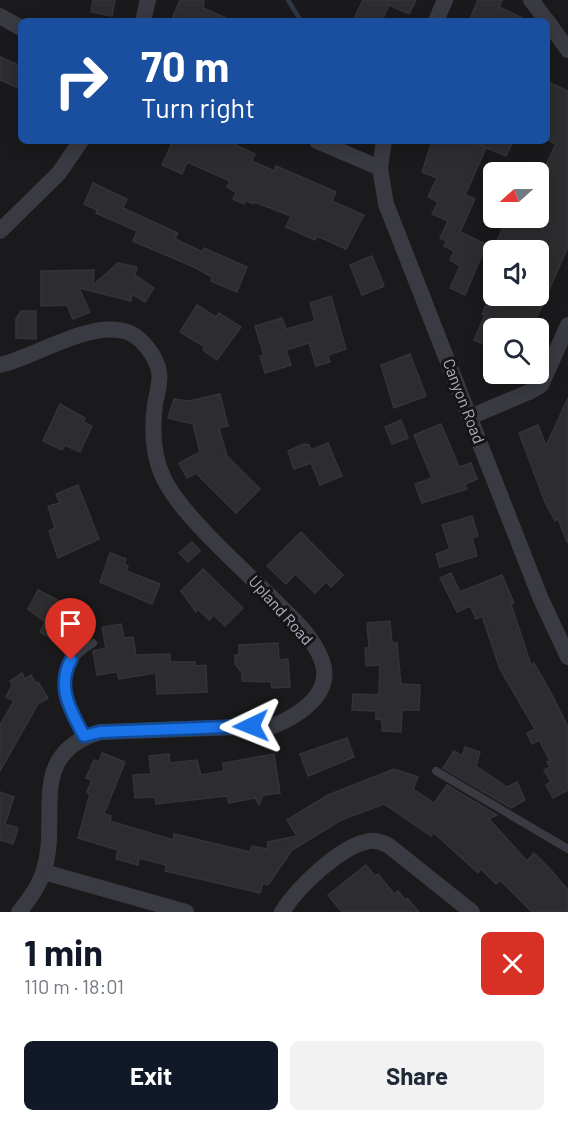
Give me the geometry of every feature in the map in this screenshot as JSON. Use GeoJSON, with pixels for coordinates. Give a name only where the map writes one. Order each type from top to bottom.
{"type":"FeatureCollection","features":[{"type":"Feature","properties":{"kind":"street"},"geometry":{"type":"LineString","coordinates":[[144,18],[148,0]]}},
{"type":"Feature","properties":{"kind":"street"},"geometry":{"type":"LineString","coordinates":[[437,18],[445,0]]}},
{"type":"Feature","properties":{"kind":"street"},"geometry":{"type":"LineString","coordinates":[[531,0],[544,18]]}},
{"type":"Feature","properties":{"kind":"street"},"geometry":{"type":"LineString","coordinates":[[0,16],[18,26]]}},
{"type":"Feature","properties":{"kind":"street"},"geometry":{"type":"LineString","coordinates":[[550,26],[568,50]]}},
{"type":"Feature","properties":{"kind":"street"},"geometry":{"type":"LineString","coordinates":[[0,231],[59,173],[79,144]]}},
{"type":"Feature","properties":{"kind":"street"},"geometry":{"type":"LineString","coordinates":[[324,144],[380,168]]}},
{"type":"Feature","properties":{"kind":"street","name":"Canyon Road"},"geometry":{"type":"LineString","coordinates":[[384,144],[380,168],[386,204],[540,597],[568,657]]}},
{"type":"Feature","properties":{"kind":"street"},"geometry":{"type":"LineString","coordinates":[[470,417],[529,392],[541,384],[568,325]]}},
{"type":"Feature","properties":{"kind":"street","name":"Upland Road"},"geometry":{"type":"LineString","coordinates":[[0,365],[87,332],[114,329],[132,334],[154,356],[160,373],[154,414],[155,449],[164,479],[177,500],[208,534],[302,628],[323,662],[324,676],[318,693],[308,707],[295,717],[273,726],[100,732],[84,736]]}},
{"type":"Feature","properties":{"kind":"street"},"geometry":{"type":"LineString","coordinates":[[19,912],[31,897],[44,872],[51,826],[49,780],[59,758],[84,736]]}},
{"type":"Feature","properties":{"kind":"street"},"geometry":{"type":"LineString","coordinates":[[282,912],[292,895],[326,864],[368,841],[378,841],[388,845],[472,912]]}},
{"type":"Feature","properties":{"kind":"street"},"geometry":{"type":"LineString","coordinates":[[44,872],[186,912]]}},
{"type":"Feature","properties":{"kind":"lane"},"geometry":{"type":"LineString","coordinates":[[84,736],[68,700],[63,680],[71,660],[93,643]]}},
{"type":"Feature","properties":{"kind":"lane"},"geometry":{"type":"LineString","coordinates":[[436,771],[568,849]]}},
{"type":"Feature","properties":{"kind":"building"},"geometry":{"type":"Polygon","coordinates":[[[93,0],[115,0],[112,16],[91,12],[93,0]]]}},
{"type":"Feature","properties":{"kind":"building"},"geometry":{"type":"Polygon","coordinates":[[[180,0],[204,0],[203,8],[226,18],[172,18],[180,0]]]}},
{"type":"Feature","properties":{"kind":"building"},"geometry":{"type":"Polygon","coordinates":[[[363,0],[416,0],[409,14],[389,5],[383,18],[354,18],[363,0]]]}},
{"type":"Feature","properties":{"kind":"building"},"geometry":{"type":"Polygon","coordinates":[[[478,0],[502,0],[499,7],[523,18],[470,18],[478,0]]]}},
{"type":"Feature","properties":{"kind":"building"},"geometry":{"type":"Polygon","coordinates":[[[0,57],[18,65],[18,88],[0,80],[0,57]]]}},
{"type":"Feature","properties":{"kind":"building"},"geometry":{"type":"Polygon","coordinates":[[[550,83],[568,91],[568,247],[549,290],[549,240],[497,240],[503,228],[549,228],[547,162],[556,144],[550,141],[550,83]]]}},
{"type":"Feature","properties":{"kind":"building"},"geometry":{"type":"Polygon","coordinates":[[[172,144],[234,144],[255,154],[252,161],[274,171],[276,166],[336,192],[332,201],[364,215],[346,249],[317,236],[315,240],[286,227],[291,216],[254,202],[253,204],[246,200],[244,204],[233,199],[236,192],[227,187],[230,181],[187,162],[182,174],[162,165],[172,144]]]}},
{"type":"Feature","properties":{"kind":"building"},"geometry":{"type":"Polygon","coordinates":[[[431,144],[477,144],[486,148],[465,195],[475,199],[460,232],[483,243],[483,255],[465,295],[450,288],[460,266],[450,260],[454,251],[444,246],[447,241],[440,238],[448,221],[432,214],[438,202],[428,197],[437,178],[422,172],[431,144]]]}},
{"type":"Feature","properties":{"kind":"building"},"geometry":{"type":"Polygon","coordinates":[[[477,144],[512,144],[506,156],[477,144]]]}},
{"type":"Feature","properties":{"kind":"building"},"geometry":{"type":"Polygon","coordinates":[[[93,183],[127,199],[123,208],[178,233],[175,239],[203,252],[204,248],[247,267],[237,292],[211,281],[212,277],[196,268],[133,241],[137,231],[96,213],[97,210],[84,204],[93,183]]]}},
{"type":"Feature","properties":{"kind":"building"},"geometry":{"type":"Polygon","coordinates":[[[372,256],[384,286],[362,295],[350,265],[372,256]]]}},
{"type":"Feature","properties":{"kind":"building"},"geometry":{"type":"Polygon","coordinates":[[[118,263],[137,267],[135,275],[154,288],[145,302],[132,294],[131,301],[79,288],[90,312],[73,319],[67,305],[41,306],[41,271],[94,270],[93,285],[118,263]]]}},
{"type":"Feature","properties":{"kind":"building"},"geometry":{"type":"Polygon","coordinates":[[[331,296],[346,349],[328,355],[330,362],[316,366],[309,343],[286,350],[291,365],[265,373],[260,356],[264,355],[255,326],[282,318],[286,329],[315,321],[310,303],[331,296]]]}},
{"type":"Feature","properties":{"kind":"building"},"geometry":{"type":"Polygon","coordinates":[[[197,305],[216,317],[219,313],[241,327],[217,360],[203,350],[205,347],[180,332],[197,305]]]}},
{"type":"Feature","properties":{"kind":"building"},"geometry":{"type":"Polygon","coordinates":[[[486,306],[542,306],[536,318],[484,318],[485,315],[482,314],[486,306]]]}},
{"type":"Feature","properties":{"kind":"building"},"geometry":{"type":"Polygon","coordinates":[[[21,311],[36,311],[36,339],[16,338],[16,319],[21,311]]]}},
{"type":"Feature","properties":{"kind":"building"},"geometry":{"type":"Polygon","coordinates":[[[483,320],[483,344],[474,340],[483,320]]]}},
{"type":"Feature","properties":{"kind":"building"},"geometry":{"type":"Polygon","coordinates":[[[410,354],[426,396],[394,408],[381,365],[410,354]]]}},
{"type":"Feature","properties":{"kind":"building"},"geometry":{"type":"Polygon","coordinates":[[[220,394],[228,426],[219,428],[227,456],[260,489],[236,513],[196,473],[187,478],[179,463],[200,452],[193,424],[168,418],[174,399],[189,401],[220,394]]]}},
{"type":"Feature","properties":{"kind":"building"},"geometry":{"type":"Polygon","coordinates":[[[568,398],[567,542],[558,519],[555,521],[545,502],[519,433],[538,425],[546,446],[568,398]]]}},
{"type":"Feature","properties":{"kind":"building"},"geometry":{"type":"Polygon","coordinates":[[[60,404],[85,418],[83,422],[92,426],[80,452],[65,445],[62,450],[43,441],[60,404]]]}},
{"type":"Feature","properties":{"kind":"building"},"geometry":{"type":"Polygon","coordinates":[[[401,420],[408,438],[392,444],[385,427],[401,420]]]}},
{"type":"Feature","properties":{"kind":"building"},"geometry":{"type":"Polygon","coordinates":[[[441,424],[459,467],[471,463],[477,479],[465,484],[467,489],[422,503],[415,484],[432,478],[414,435],[441,424]]]}},
{"type":"Feature","properties":{"kind":"building"},"geometry":{"type":"Polygon","coordinates":[[[328,443],[342,476],[320,485],[311,463],[294,469],[288,451],[304,444],[309,445],[311,450],[328,443]]]}},
{"type":"Feature","properties":{"kind":"building"},"geometry":{"type":"Polygon","coordinates":[[[78,485],[99,539],[58,558],[49,531],[55,528],[48,506],[60,503],[56,494],[78,485]]]}},
{"type":"Feature","properties":{"kind":"building"},"geometry":{"type":"Polygon","coordinates":[[[472,516],[478,536],[472,538],[477,556],[440,567],[436,554],[450,549],[442,525],[472,516]]]}},
{"type":"Feature","properties":{"kind":"building"},"geometry":{"type":"Polygon","coordinates":[[[301,532],[343,575],[331,587],[326,582],[315,593],[295,574],[286,584],[267,566],[301,532]]]}},
{"type":"Feature","properties":{"kind":"building"},"geometry":{"type":"Polygon","coordinates":[[[192,542],[200,551],[188,562],[179,553],[192,542]]]}},
{"type":"Feature","properties":{"kind":"building"},"geometry":{"type":"Polygon","coordinates":[[[110,553],[126,559],[124,564],[128,566],[126,571],[160,584],[152,604],[100,582],[110,553]]]}},
{"type":"Feature","properties":{"kind":"building"},"geometry":{"type":"Polygon","coordinates":[[[203,569],[243,608],[225,626],[214,615],[209,620],[198,609],[196,612],[181,591],[203,569]]]}},
{"type":"Feature","properties":{"kind":"building"},"geometry":{"type":"Polygon","coordinates":[[[451,573],[460,592],[502,575],[514,603],[511,604],[531,665],[534,663],[568,727],[568,790],[553,798],[546,785],[551,782],[544,770],[550,767],[547,762],[550,761],[539,740],[532,744],[527,733],[535,729],[500,669],[482,616],[476,619],[470,606],[457,612],[440,578],[451,573]]]}},
{"type":"Feature","properties":{"kind":"building"},"geometry":{"type":"Polygon","coordinates":[[[38,590],[77,610],[73,618],[77,620],[70,635],[62,632],[57,641],[40,632],[45,622],[28,609],[38,590]]]}},
{"type":"Feature","properties":{"kind":"building"},"geometry":{"type":"Polygon","coordinates":[[[390,621],[392,643],[397,643],[401,684],[420,685],[419,710],[402,710],[401,732],[382,731],[382,720],[376,719],[376,711],[352,710],[353,694],[379,695],[380,665],[366,666],[365,648],[369,648],[367,623],[390,621]]]}},
{"type":"Feature","properties":{"kind":"building"},"geometry":{"type":"Polygon","coordinates":[[[121,624],[124,638],[133,637],[136,655],[170,654],[170,662],[195,662],[195,666],[206,665],[207,692],[157,694],[156,673],[119,679],[117,672],[97,675],[93,651],[106,648],[102,627],[121,624]]]}},
{"type":"Feature","properties":{"kind":"building"},"geometry":{"type":"Polygon","coordinates":[[[278,643],[279,660],[288,659],[290,687],[272,688],[271,682],[242,681],[242,673],[235,664],[235,655],[239,655],[239,645],[278,643]]]}},
{"type":"Feature","properties":{"kind":"building"},"geometry":{"type":"Polygon","coordinates":[[[22,673],[25,679],[31,675],[48,698],[38,704],[0,771],[0,725],[14,701],[6,697],[12,685],[10,681],[22,673]]]}},
{"type":"Feature","properties":{"kind":"building"},"geometry":{"type":"Polygon","coordinates":[[[347,738],[354,757],[308,776],[300,754],[347,738]]]}},
{"type":"Feature","properties":{"kind":"building"},"geometry":{"type":"Polygon","coordinates":[[[465,747],[480,752],[476,766],[507,787],[517,782],[525,800],[511,808],[443,768],[454,751],[462,756],[465,747]]]}},
{"type":"Feature","properties":{"kind":"building"},"geometry":{"type":"Polygon","coordinates":[[[102,753],[125,762],[104,814],[111,816],[110,821],[173,840],[174,834],[250,852],[252,846],[267,849],[268,842],[297,836],[287,820],[328,795],[394,769],[418,777],[413,789],[434,803],[447,785],[497,815],[489,819],[527,861],[534,853],[549,868],[568,890],[568,912],[532,912],[500,880],[496,884],[481,869],[478,873],[434,833],[431,836],[384,804],[341,820],[292,850],[268,885],[263,883],[260,893],[165,871],[166,865],[139,858],[138,865],[116,859],[118,850],[78,838],[90,794],[87,792],[92,780],[86,778],[94,760],[99,762],[102,753]]]}},
{"type":"Feature","properties":{"kind":"building"},"geometry":{"type":"Polygon","coordinates":[[[169,754],[170,763],[197,760],[201,775],[224,771],[223,763],[274,754],[280,793],[263,795],[259,805],[255,798],[229,803],[227,796],[156,804],[155,797],[135,798],[133,775],[151,774],[149,756],[169,754]]]}},
{"type":"Feature","properties":{"kind":"building"},"geometry":{"type":"Polygon","coordinates":[[[0,792],[14,797],[5,824],[18,828],[13,844],[0,840],[0,792]]]}},
{"type":"Feature","properties":{"kind":"building"},"geometry":{"type":"Polygon","coordinates":[[[366,865],[375,876],[378,874],[394,894],[398,891],[419,912],[342,912],[328,895],[366,865]]]}},
{"type":"Feature","properties":{"kind":"waterway"},"geometry":{"type":"LineString","coordinates":[[288,0],[299,18]]}},
{"type":"Feature","properties":{"kind":"route"},"geometry":{"type":"LineString","coordinates":[[71,660],[65,670],[63,687],[75,720],[84,736],[100,732],[251,726]]}}]}
